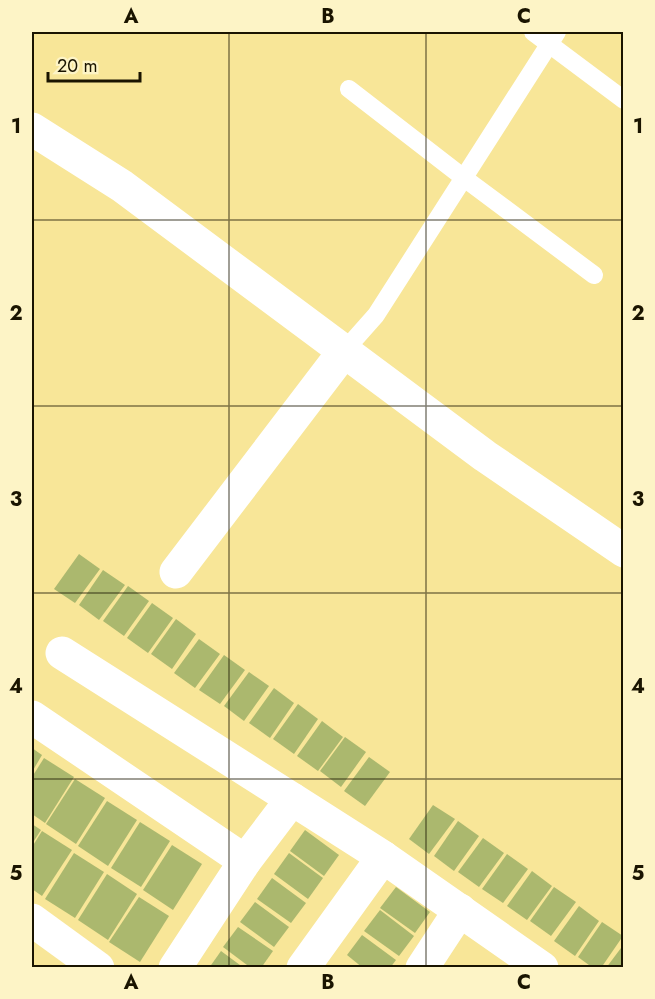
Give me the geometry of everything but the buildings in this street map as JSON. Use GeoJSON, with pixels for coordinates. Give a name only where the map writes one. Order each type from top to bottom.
{"type":"FeatureCollection","features":[{"type":"Feature","properties":{"kind":"street"},"geometry":{"type":"LineString","coordinates":[[32,129],[122,186],[485,456],[624,550]]}},
{"type":"Feature","properties":{"kind":"street"},"geometry":{"type":"LineString","coordinates":[[176,572],[345,350]]}},
{"type":"Feature","properties":{"kind":"street"},"geometry":{"type":"LineString","coordinates":[[62,653],[383,857],[543,968]]}},
{"type":"Feature","properties":{"kind":"street"},"geometry":{"type":"LineString","coordinates":[[32,717],[245,861]]}},
{"type":"Feature","properties":{"kind":"street"},"geometry":{"type":"LineString","coordinates":[[175,968],[245,861],[292,799]]}},
{"type":"Feature","properties":{"kind":"street"},"geometry":{"type":"LineString","coordinates":[[303,968],[383,857]]}},
{"type":"Feature","properties":{"kind":"street"},"geometry":{"type":"LineString","coordinates":[[422,968],[460,910]]}},
{"type":"Feature","properties":{"kind":"street"},"geometry":{"type":"LineString","coordinates":[[32,920],[98,968]]}},
{"type":"Feature","properties":{"kind":"lane"},"geometry":{"type":"LineString","coordinates":[[533,32],[554,38],[624,100]]}},
{"type":"Feature","properties":{"kind":"lane"},"geometry":{"type":"LineString","coordinates":[[345,350],[376,315],[554,38]]}},
{"type":"Feature","properties":{"kind":"lane"},"geometry":{"type":"LineString","coordinates":[[349,89],[594,275]]}}]}
